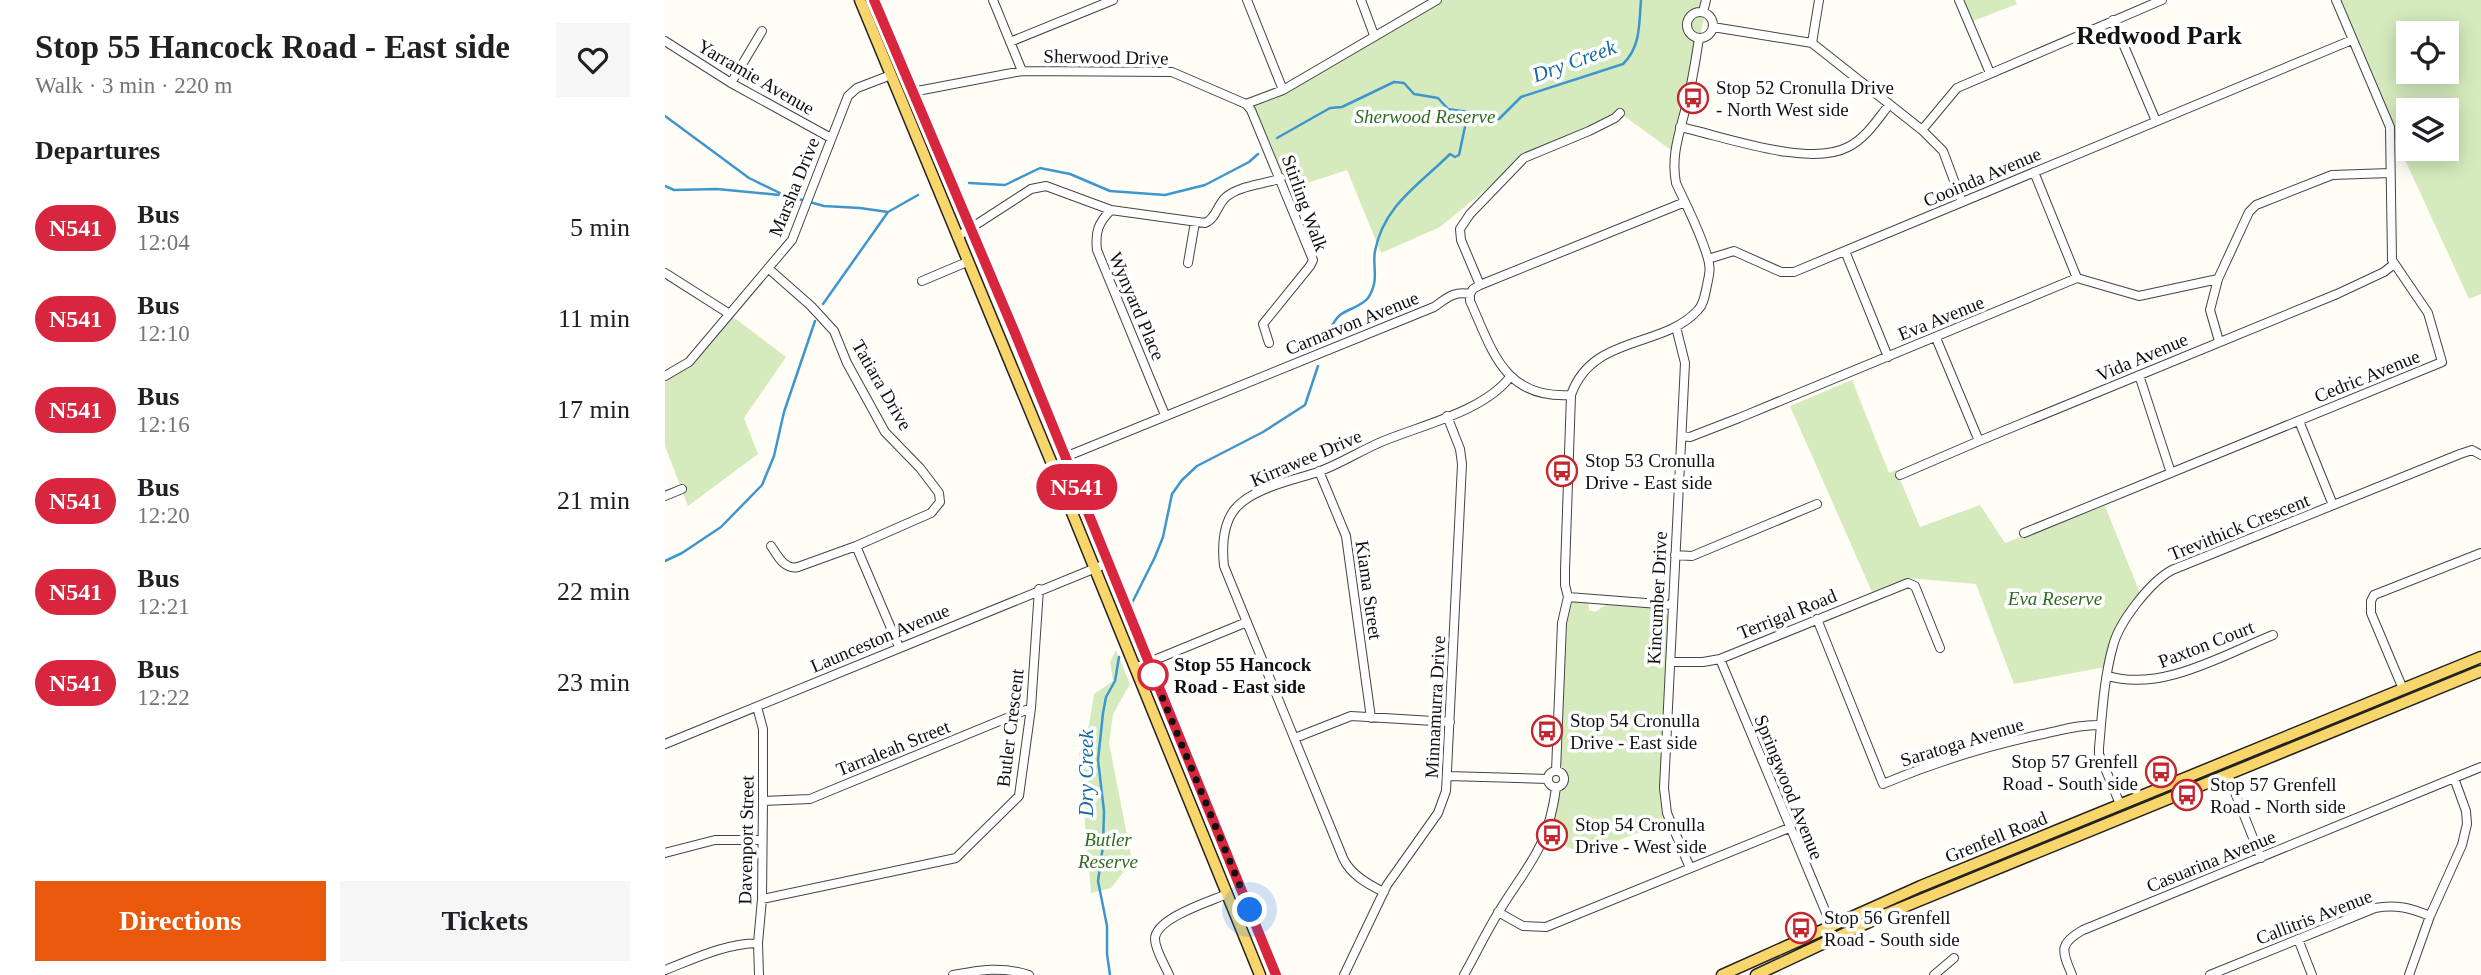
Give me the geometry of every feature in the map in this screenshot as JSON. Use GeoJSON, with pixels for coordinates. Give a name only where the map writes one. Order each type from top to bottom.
{"type":"FeatureCollection","features":[{"type":"Feature","properties":{"kind":"main road"},"geometry":{"type":"LineString","coordinates":[[860,0],[1052,462],[1260,975]]}},
{"type":"Feature","properties":{"kind":"main road"},"geometry":{"type":"LineString","coordinates":[[874,0],[1065,457],[1276,975]]}},
{"type":"Feature","properties":{"kind":"main road"},"geometry":{"type":"LineString","coordinates":[[1052,462],[1065,457]]}},
{"type":"Feature","properties":{"kind":"main road","name":"Grenfell Road"},"geometry":{"type":"LineString","coordinates":[[1722,975],[1736,972],[1921,886],[2481,657]]}},
{"type":"Feature","properties":{"kind":"main road","name":"Grenfell Road"},"geometry":{"type":"LineString","coordinates":[[1756,975],[1884,915],[2481,671]]}},
{"type":"Feature","properties":{"kind":"main road"},"geometry":{"type":"LineString","coordinates":[[2403,689],[2408,701]]}},
{"type":"Feature","properties":{"kind":"main road"},"geometry":{"type":"LineString","coordinates":[[2223,762],[2228,775]]}},
{"type":"Feature","properties":{"kind":"main road"},"geometry":{"type":"LineString","coordinates":[[2120,804],[2125,817]]}},
{"type":"Feature","properties":{"kind":"street"},"geometry":{"type":"LineString","coordinates":[[993,0],[1022,71]]}},
{"type":"Feature","properties":{"kind":"street"},"geometry":{"type":"LineString","coordinates":[[1010,42],[1113,0]]}},
{"type":"Feature","properties":{"kind":"street"},"geometry":{"type":"LineString","coordinates":[[1247,0],[1283,90]]}},
{"type":"Feature","properties":{"kind":"street"},"geometry":{"type":"LineString","coordinates":[[1361,0],[1374,35]]}},
{"type":"Feature","properties":{"kind":"street"},"geometry":{"type":"LineString","coordinates":[[1246,104],[1283,90],[1437,0]]}},
{"type":"Feature","properties":{"kind":"street"},"geometry":{"type":"LineString","coordinates":[[1703,12],[1706,0]]}},
{"type":"Feature","properties":{"kind":"street"},"geometry":{"type":"LineString","coordinates":[[1812,43],[1819,0]]}},
{"type":"Feature","properties":{"kind":"street"},"geometry":{"type":"LineString","coordinates":[[1959,0],[1990,73]]}},
{"type":"Feature","properties":{"kind":"street"},"geometry":{"type":"LineString","coordinates":[[1922,130],[1957,88],[2162,0]]}},
{"type":"Feature","properties":{"kind":"street"},"geometry":{"type":"LineString","coordinates":[[2336,0],[2389,127],[2394,264]]}},
{"type":"Feature","properties":{"kind":"street"},"geometry":{"type":"LineString","coordinates":[[1703,12],[1710,16],[1713,27],[1710,34],[1699,38],[1690,34],[1687,21],[1694,13],[1703,12]]}},
{"type":"Feature","properties":{"kind":"street"},"geometry":{"type":"LineString","coordinates":[[2113,20],[2156,121]]}},
{"type":"Feature","properties":{"kind":"street"},"geometry":{"type":"LineString","coordinates":[[1713,27],[1812,43],[1922,130],[1943,151],[1962,202]]}},
{"type":"Feature","properties":{"kind":"street"},"geometry":{"type":"LineString","coordinates":[[731,83],[762,31]]}},
{"type":"Feature","properties":{"kind":"street"},"geometry":{"type":"LineString","coordinates":[[1556,771],[1562,623],[1568,597],[1565,570],[1571,395],[1584,372],[1603,355],[1677,327],[1698,310],[1704,299],[1710,273],[1708,259],[1674,173],[1675,153],[1699,38]]}},
{"type":"Feature","properties":{"kind":"street","name":"Cooinda Avenue"},"geometry":{"type":"LineString","coordinates":[[1708,259],[1734,251],[1781,272],[1794,272],[2352,40]]}},
{"type":"Feature","properties":{"kind":"street","name":"Yarramie Avenue"},"geometry":{"type":"LineString","coordinates":[[665,41],[731,83],[831,138]]}},
{"type":"Feature","properties":{"kind":"street","name":"Sherwood Drive"},"geometry":{"type":"LineString","coordinates":[[912,92],[1022,71],[1172,72],[1246,104]]}},
{"type":"Feature","properties":{"kind":"street","name":"Marsha Drive"},"geometry":{"type":"LineString","coordinates":[[665,376],[688,362],[792,240],[846,100],[852,92],[866,83],[891,75]]}},
{"type":"Feature","properties":{"kind":"street","name":"Stirling Walk"},"geometry":{"type":"LineString","coordinates":[[1246,104],[1281,178],[1313,260],[1263,324],[1269,343]]}},
{"type":"Feature","properties":{"kind":"street"},"geometry":{"type":"LineString","coordinates":[[1680,127],[1821,156],[1849,147],[1863,138],[1889,105]]}},
{"type":"Feature","properties":{"kind":"street"},"geometry":{"type":"LineString","coordinates":[[1480,285],[1461,240],[1460,229],[1470,214],[1524,158],[1589,131],[1620,113]]}},
{"type":"Feature","properties":{"kind":"street"},"geometry":{"type":"LineString","coordinates":[[2034,172],[2077,278],[2139,296],[2218,279]]}},
{"type":"Feature","properties":{"kind":"street"},"geometry":{"type":"LineString","coordinates":[[2219,341],[2210,310],[2218,279],[2249,212],[2256,205],[2332,175],[2390,173]]}},
{"type":"Feature","properties":{"kind":"street"},"geometry":{"type":"LineString","coordinates":[[957,237],[1037,187],[1055,188],[1111,210],[1195,222],[1210,221],[1227,196],[1281,178]]}},
{"type":"Feature","properties":{"kind":"street","name":"Carnarvon Avenue"},"geometry":{"type":"LineString","coordinates":[[1065,457],[1434,307],[1449,295],[1470,293],[1480,285],[1685,202]]}},
{"type":"Feature","properties":{"kind":"street","name":"Wynyard Place"},"geometry":{"type":"LineString","coordinates":[[1111,210],[1098,223],[1097,250],[1165,415]]}},
{"type":"Feature","properties":{"kind":"street"},"geometry":{"type":"LineString","coordinates":[[1188,263],[1195,222]]}},
{"type":"Feature","properties":{"kind":"street"},"geometry":{"type":"LineString","coordinates":[[1845,251],[1888,357]]}},
{"type":"Feature","properties":{"kind":"street"},"geometry":{"type":"LineString","coordinates":[[922,281],[967,262]]}},
{"type":"Feature","properties":{"kind":"street","name":"Vida Avenue"},"geometry":{"type":"LineString","coordinates":[[1900,475],[2337,294],[2384,272],[2394,264]]}},
{"type":"Feature","properties":{"kind":"street","name":"Cedric Avenue"},"geometry":{"type":"LineString","coordinates":[[2024,533],[2442,362],[2428,313],[2394,264]]}},
{"type":"Feature","properties":{"kind":"street","name":"Tatiara Drive"},"geometry":{"type":"LineString","coordinates":[[769,269],[811,306],[834,331],[847,363],[885,432],[920,468],[939,493],[940,502],[931,513],[856,546],[792,568],[786,566],[771,546]]}},
{"type":"Feature","properties":{"kind":"street"},"geometry":{"type":"LineString","coordinates":[[665,274],[728,313]]}},
{"type":"Feature","properties":{"kind":"street","name":"Eva Avenue"},"geometry":{"type":"LineString","coordinates":[[1682,436],[1690,437],[1727,423],[2077,278]]}},
{"type":"Feature","properties":{"kind":"street"},"geometry":{"type":"LineString","coordinates":[[1470,293],[1470,301],[1489,344],[1510,377],[1530,389],[1548,395],[1571,395]]}},
{"type":"Feature","properties":{"kind":"street","name":"Kincumber Drive"},"geometry":{"type":"LineString","coordinates":[[1677,327],[1685,363],[1664,788],[1667,813],[1690,868]]}},
{"type":"Feature","properties":{"kind":"street"},"geometry":{"type":"LineString","coordinates":[[1936,338],[1979,441]]}},
{"type":"Feature","properties":{"kind":"street"},"geometry":{"type":"LineString","coordinates":[[2139,376],[2171,473]]}},
{"type":"Feature","properties":{"kind":"street","name":"Kirrawee Drive"},"geometry":{"type":"LineString","coordinates":[[1384,892],[1371,886],[1348,868],[1224,566],[1222,547],[1226,526],[1236,508],[1255,496],[1280,483],[1319,471],[1380,442],[1490,397],[1510,377]]}},
{"type":"Feature","properties":{"kind":"street","name":"Minnamurra Drive"},"geometry":{"type":"LineString","coordinates":[[1344,975],[1394,873],[1438,813],[1445,799],[1462,457],[1447,416]]}},
{"type":"Feature","properties":{"kind":"street"},"geometry":{"type":"LineString","coordinates":[[2298,421],[2333,505]]}},
{"type":"Feature","properties":{"kind":"street","name":"Trevithick Crescent"},"geometry":{"type":"LineString","coordinates":[[2120,804],[2099,754],[2108,676],[2113,645],[2121,627],[2153,584],[2164,575],[2467,451],[2472,450],[2481,455]]}},
{"type":"Feature","properties":{"kind":"street","name":"Kiama Street"},"geometry":{"type":"LineString","coordinates":[[1319,471],[1346,536],[1371,718]]}},
{"type":"Feature","properties":{"kind":"street"},"geometry":{"type":"LineString","coordinates":[[665,496],[682,489]]}},
{"type":"Feature","properties":{"kind":"street"},"geometry":{"type":"LineString","coordinates":[[1675,555],[1692,556],[1817,504]]}},
{"type":"Feature","properties":{"kind":"street"},"geometry":{"type":"LineString","coordinates":[[856,546],[899,647]]}},
{"type":"Feature","properties":{"kind":"street"},"geometry":{"type":"LineString","coordinates":[[2403,689],[2371,613],[2374,595],[2481,552]]}},
{"type":"Feature","properties":{"kind":"street","name":"Launceston Avenue"},"geometry":{"type":"LineString","coordinates":[[665,744],[1108,563]]}},
{"type":"Feature","properties":{"kind":"street","name":"Terrigal Road"},"geometry":{"type":"LineString","coordinates":[[1670,662],[1720,659],[1899,585],[1913,583],[1940,648]]}},
{"type":"Feature","properties":{"kind":"street","name":"Butler Crescent"},"geometry":{"type":"LineString","coordinates":[[762,899],[955,858],[1019,796],[1031,708],[1039,590]]}},
{"type":"Feature","properties":{"kind":"street"},"geometry":{"type":"LineString","coordinates":[[1568,597],[1672,605]]}},
{"type":"Feature","properties":{"kind":"street","name":"Saratoga Avenue"},"geometry":{"type":"LineString","coordinates":[[1818,618],[1883,784],[1930,764],[1992,745],[2061,729],[2101,725]]}},
{"type":"Feature","properties":{"kind":"street"},"geometry":{"type":"LineString","coordinates":[[1135,668],[1247,622]]}},
{"type":"Feature","properties":{"kind":"street","name":"Paxton Court"},"geometry":{"type":"LineString","coordinates":[[2108,676],[2122,680],[2150,681],[2175,675],[2273,635]]}},
{"type":"Feature","properties":{"kind":"street","name":"Springwood Avenue"},"geometry":{"type":"LineString","coordinates":[[1720,659],[1832,927]]}},
{"type":"Feature","properties":{"kind":"street","name":"Davenport Street"},"geometry":{"type":"LineString","coordinates":[[757,707],[762,729],[763,801],[759,975]]}},
{"type":"Feature","properties":{"kind":"street","name":"Tarraleah Street"},"geometry":{"type":"LineString","coordinates":[[763,801],[810,799],[1031,708]]}},
{"type":"Feature","properties":{"kind":"street"},"geometry":{"type":"LineString","coordinates":[[1294,738],[1351,716],[1450,722]]}},
{"type":"Feature","properties":{"kind":"street","name":"Casuarina Avenue"},"geometry":{"type":"LineString","coordinates":[[2073,975],[2063,949],[2066,941],[2073,935],[2481,767]]}},
{"type":"Feature","properties":{"kind":"street"},"geometry":{"type":"LineString","coordinates":[[1556,771],[1563,775],[1565,780],[1556,788],[1551,787],[1548,779],[1549,775],[1556,771]]}},
{"type":"Feature","properties":{"kind":"street"},"geometry":{"type":"LineString","coordinates":[[2228,775],[2261,858]]}},
{"type":"Feature","properties":{"kind":"street"},"geometry":{"type":"LineString","coordinates":[[1448,776],[1548,779]]}},
{"type":"Feature","properties":{"kind":"street"},"geometry":{"type":"LineString","coordinates":[[2409,975],[2430,916],[2462,845],[2467,824],[2466,811],[2454,778]]}},
{"type":"Feature","properties":{"kind":"street"},"geometry":{"type":"LineString","coordinates":[[1464,975],[1498,912],[1540,849],[1548,829],[1556,788]]}},
{"type":"Feature","properties":{"kind":"street"},"geometry":{"type":"LineString","coordinates":[[1498,912],[1523,926],[1546,927],[1789,828]]}},
{"type":"Feature","properties":{"kind":"street"},"geometry":{"type":"LineString","coordinates":[[665,853],[715,840],[762,840]]}},
{"type":"Feature","properties":{"kind":"street"},"geometry":{"type":"LineString","coordinates":[[1170,975],[1155,942],[1156,933],[1168,920],[1227,894]]}},
{"type":"Feature","properties":{"kind":"street","name":"Callitris Avenue"},"geometry":{"type":"LineString","coordinates":[[2210,975],[2382,907],[2411,908],[2430,916]]}},
{"type":"Feature","properties":{"kind":"street"},"geometry":{"type":"LineString","coordinates":[[2298,939],[2312,975]]}},
{"type":"Feature","properties":{"kind":"street"},"geometry":{"type":"LineString","coordinates":[[665,970],[719,949],[737,944],[758,943]]}},
{"type":"Feature","properties":{"kind":"street"},"geometry":{"type":"LineString","coordinates":[[1934,975],[1954,958]]}},
{"type":"Feature","properties":{"kind":"street"},"geometry":{"type":"LineString","coordinates":[[953,975],[987,968],[1004,968],[1028,975]]}},
{"type":"Feature","properties":{"kind":"green space","name":"Sherwood Reserve"},"geometry":{"type":"Polygon","coordinates":[[[1438,0],[1708,0],[1675,153],[1620,113],[1524,158],[1440,227],[1381,253],[1347,170],[1286,190],[1246,104],[1283,90],[1438,0]]]}},
{"type":"Feature","properties":{"kind":"green space"},"geometry":{"type":"Polygon","coordinates":[[[1964,0],[2015,0],[2017,4],[1973,21],[1964,0]]]}},
{"type":"Feature","properties":{"kind":"green space"},"geometry":{"type":"Polygon","coordinates":[[[2336,0],[2481,0],[2481,294],[2469,299],[2406,161],[2459,161],[2459,98],[2396,98],[2396,140],[2336,0]]]}},
{"type":"Feature","properties":{"kind":"green space"},"geometry":{"type":"Polygon","coordinates":[[[728,313],[786,357],[744,418],[758,454],[688,506],[665,446],[665,376],[681,368],[728,313]]]}},
{"type":"Feature","properties":{"kind":"green space","name":"Eva Reserve"},"geometry":{"type":"Polygon","coordinates":[[[1852,380],[1889,473],[1896,470],[1920,527],[1980,505],[2005,543],[2105,506],[2140,593],[2117,628],[2105,667],[2014,684],[1976,584],[1908,578],[1872,592],[1790,406],[1852,380]]]}},
{"type":"Feature","properties":{"kind":"green space"},"geometry":{"type":"Polygon","coordinates":[[[1573,601],[1588,602],[1589,610],[1595,612],[1607,604],[1663,608],[1669,617],[1660,794],[1665,822],[1584,854],[1549,839],[1559,796],[1567,781],[1560,754],[1567,621],[1573,601]]]}},
{"type":"Feature","properties":{"kind":"green space","name":"Butler Reserve"},"geometry":{"type":"Polygon","coordinates":[[[1116,650],[1130,684],[1113,714],[1109,743],[1132,861],[1111,888],[1091,893],[1079,754],[1089,725],[1094,694],[1113,681],[1110,662],[1116,650]]]}},
{"type":"Feature","properties":{"kind":"waterway","name":"Dry Creek"},"geometry":{"type":"LineString","coordinates":[[1325,338],[1340,315],[1368,298],[1375,279],[1375,251],[1386,221],[1404,197],[1450,154],[1455,157],[1459,155],[1466,122],[1481,114],[1491,120],[1499,119],[1521,97],[1623,64],[1636,42],[1641,0]]}},
{"type":"Feature","properties":{"kind":"waterway"},"geometry":{"type":"LineString","coordinates":[[1277,138],[1330,108],[1342,107],[1394,82],[1404,83],[1414,94],[1438,98],[1448,109],[1481,114]]}},
{"type":"Feature","properties":{"kind":"waterway"},"geometry":{"type":"LineString","coordinates":[[665,116],[749,178],[784,195],[824,206],[888,212]]}},
{"type":"Feature","properties":{"kind":"waterway"},"geometry":{"type":"LineString","coordinates":[[969,183],[1005,185],[1040,168],[1070,174],[1110,191],[1165,195],[1205,185],[1249,162],[1258,154]]}},
{"type":"Feature","properties":{"kind":"waterway"},"geometry":{"type":"LineString","coordinates":[[665,186],[674,190],[717,189],[780,195]]}},
{"type":"Feature","properties":{"kind":"waterway"},"geometry":{"type":"LineString","coordinates":[[823,304],[888,212],[918,195]]}},
{"type":"Feature","properties":{"kind":"waterway"},"geometry":{"type":"LineString","coordinates":[[665,561],[721,527],[762,485],[774,456],[784,412],[815,321]]}},
{"type":"Feature","properties":{"kind":"waterway","name":"Dry Creek"},"geometry":{"type":"LineString","coordinates":[[1132,603],[1163,537],[1172,494],[1182,480],[1197,466],[1263,432],[1305,405],[1318,366]]}},
{"type":"Feature","properties":{"kind":"waterway","name":"Dry Creek"},"geometry":{"type":"LineString","coordinates":[[1110,975],[1107,926],[1098,881],[1104,811],[1098,760],[1106,697],[1115,681],[1119,657]]}},
{"type":"Feature","properties":{"kind":"bus line","name":"N541"},"geometry":{"type":"LineString","coordinates":[[874,0],[1015,333],[1276,975]]}},
{"type":"Feature","properties":{"kind":"place","name":"Stop 52 Cronulla Drive - North West side"},"geometry":{"type":"Point","coordinates":[1693,98]}},
{"type":"Feature","properties":{"kind":"place","name":"Stop 53 Cronulla Drive - East side"},"geometry":{"type":"Point","coordinates":[1562,471]}},
{"type":"Feature","properties":{"kind":"place","name":"Stop 55 Hancock Road - East side"},"geometry":{"type":"Point","coordinates":[1153,675]}},
{"type":"Feature","properties":{"kind":"place","name":"Stop 54 Cronulla Drive - East side"},"geometry":{"type":"Point","coordinates":[1547,731]}},
{"type":"Feature","properties":{"kind":"place","name":"Stop 57 Grenfell Road - South side"},"geometry":{"type":"Point","coordinates":[2161,772]}},
{"type":"Feature","properties":{"kind":"place","name":"Stop 57 Grenfell Road - North side"},"geometry":{"type":"Point","coordinates":[2187,795]}},
{"type":"Feature","properties":{"kind":"place","name":"Stop 54 Cronulla Drive - West side"},"geometry":{"type":"Point","coordinates":[1552,835]}},
{"type":"Feature","properties":{"kind":"place","name":"Stop 56 Grenfell Road - South side"},"geometry":{"type":"Point","coordinates":[1801,928]}},
{"type":"Feature","properties":{"kind":"district","name":"Redwood Park"},"geometry":{"type":"Point","coordinates":[2159,35]}},
{"type":"Feature","properties":{"kind":"route"},"geometry":{"type":"LineString","coordinates":[[1153,675],[1250,910]]}}]}
